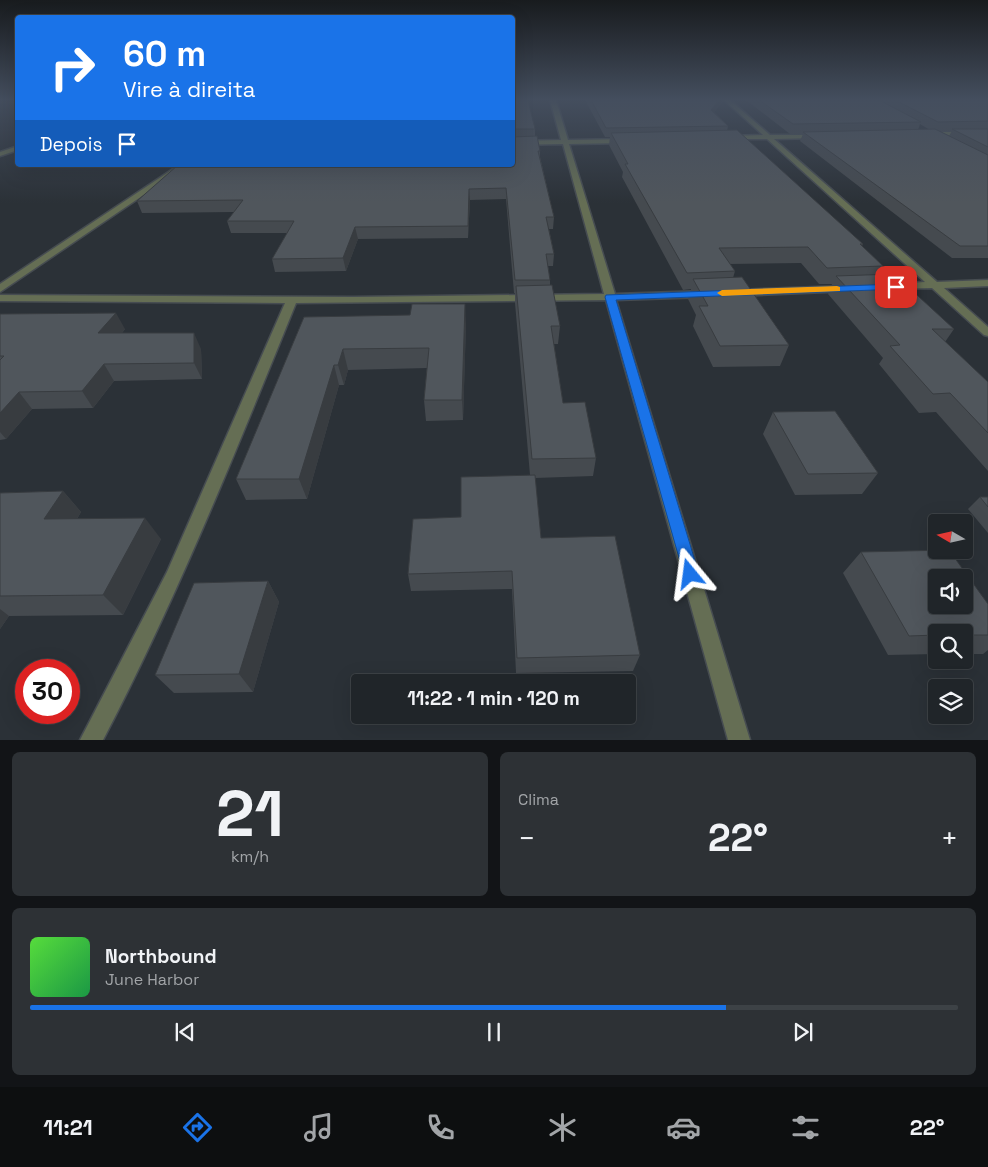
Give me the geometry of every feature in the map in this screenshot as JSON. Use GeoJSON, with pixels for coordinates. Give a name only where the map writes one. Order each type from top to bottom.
{"type":"FeatureCollection","features":[{"type":"Feature","properties":{"kind":"street"},"geometry":{"type":"LineString","coordinates":[[564,135],[739,740]]}},
{"type":"Feature","properties":{"kind":"street"},"geometry":{"type":"LineString","coordinates":[[765,135],[988,333]]}},
{"type":"Feature","properties":{"kind":"street"},"geometry":{"type":"LineString","coordinates":[[931,135],[947,143]]}},
{"type":"Feature","properties":{"kind":"street"},"geometry":{"type":"LineString","coordinates":[[720,138],[825,136]]}},
{"type":"Feature","properties":{"kind":"street"},"geometry":{"type":"LineString","coordinates":[[515,143],[633,140]]}},
{"type":"Feature","properties":{"kind":"street"},"geometry":{"type":"LineString","coordinates":[[0,154],[15,149]]}},
{"type":"Feature","properties":{"kind":"street"},"geometry":{"type":"LineString","coordinates":[[0,289],[181,167]]}},
{"type":"Feature","properties":{"kind":"street"},"geometry":{"type":"LineString","coordinates":[[875,288],[988,283]]}},
{"type":"Feature","properties":{"kind":"street"},"geometry":{"type":"LineString","coordinates":[[0,298],[292,300],[610,297],[856,288]]}},
{"type":"Feature","properties":{"kind":"street"},"geometry":{"type":"LineString","coordinates":[[91,740],[120,688],[207,501],[292,300]]}},
{"type":"Feature","properties":{"kind":"building"},"geometry":{"type":"Polygon","coordinates":[[[612,135],[742,135],[863,244],[860,244],[883,266],[827,268],[808,247],[719,248],[735,271],[687,273],[625,164],[628,164],[612,135]]]}},
{"type":"Feature","properties":{"kind":"building"},"geometry":{"type":"Polygon","coordinates":[[[806,135],[946,135],[988,155],[988,246],[960,246],[806,135]]]}},
{"type":"Feature","properties":{"kind":"building"},"geometry":{"type":"Polygon","coordinates":[[[963,135],[988,135],[988,147],[963,135]]]}},
{"type":"Feature","properties":{"kind":"building"},"geometry":{"type":"Polygon","coordinates":[[[537,136],[540,151],[538,151],[554,217],[546,217],[554,254],[546,254],[550,280],[515,280],[506,188],[469,189],[468,226],[355,227],[343,258],[272,259],[294,221],[227,221],[243,200],[137,201],[176,167],[515,167],[515,137],[537,136]]]}},
{"type":"Feature","properties":{"kind":"building"},"geometry":{"type":"Polygon","coordinates":[[[894,274],[954,329],[932,329],[988,382],[988,433],[950,393],[933,394],[890,346],[900,345],[836,276],[894,274]]]}},
{"type":"Feature","properties":{"kind":"building"},"geometry":{"type":"Polygon","coordinates":[[[742,277],[789,345],[720,346],[699,306],[708,306],[693,279],[742,277]]]}},
{"type":"Feature","properties":{"kind":"building"},"geometry":{"type":"Polygon","coordinates":[[[552,285],[560,326],[551,326],[563,403],[585,402],[596,458],[532,459],[516,286],[552,285]]]}},
{"type":"Feature","properties":{"kind":"building"},"geometry":{"type":"Polygon","coordinates":[[[412,304],[465,304],[462,400],[424,400],[429,348],[343,349],[338,365],[334,365],[299,479],[236,479],[304,317],[410,315],[412,304]]]}},
{"type":"Feature","properties":{"kind":"building"},"geometry":{"type":"Polygon","coordinates":[[[116,313],[98,333],[194,333],[194,363],[104,364],[82,391],[19,392],[0,413],[0,360],[4,356],[0,356],[0,314],[116,313]]]}},
{"type":"Feature","properties":{"kind":"building"},"geometry":{"type":"Polygon","coordinates":[[[835,411],[878,473],[808,474],[773,412],[835,411]]]}},
{"type":"Feature","properties":{"kind":"building"},"geometry":{"type":"Polygon","coordinates":[[[535,475],[541,538],[615,536],[640,655],[517,658],[512,571],[408,574],[413,519],[461,517],[461,477],[535,475]]]}},
{"type":"Feature","properties":{"kind":"building"},"geometry":{"type":"Polygon","coordinates":[[[63,491],[44,519],[145,518],[103,595],[0,596],[0,493],[63,491]]]}},
{"type":"Feature","properties":{"kind":"building"},"geometry":{"type":"Polygon","coordinates":[[[980,497],[988,497],[988,507],[980,497]]]}},
{"type":"Feature","properties":{"kind":"building"},"geometry":{"type":"Polygon","coordinates":[[[928,550],[928,559],[956,559],[963,569],[928,569],[928,614],[973,614],[973,583],[988,604],[988,635],[973,635],[973,624],[928,624],[928,635],[909,636],[861,552],[928,550]]]}},
{"type":"Feature","properties":{"kind":"building"},"geometry":{"type":"Polygon","coordinates":[[[268,581],[239,674],[155,675],[194,583],[268,581]]]}},
{"type":"Feature","properties":{"kind":"slow traffic"},"geometry":{"type":"LineString","coordinates":[[722,293],[837,289]]}},
{"type":"Feature","properties":{"kind":"route"},"geometry":{"type":"LineString","coordinates":[[690,574],[610,297],[896,287]]}}]}
